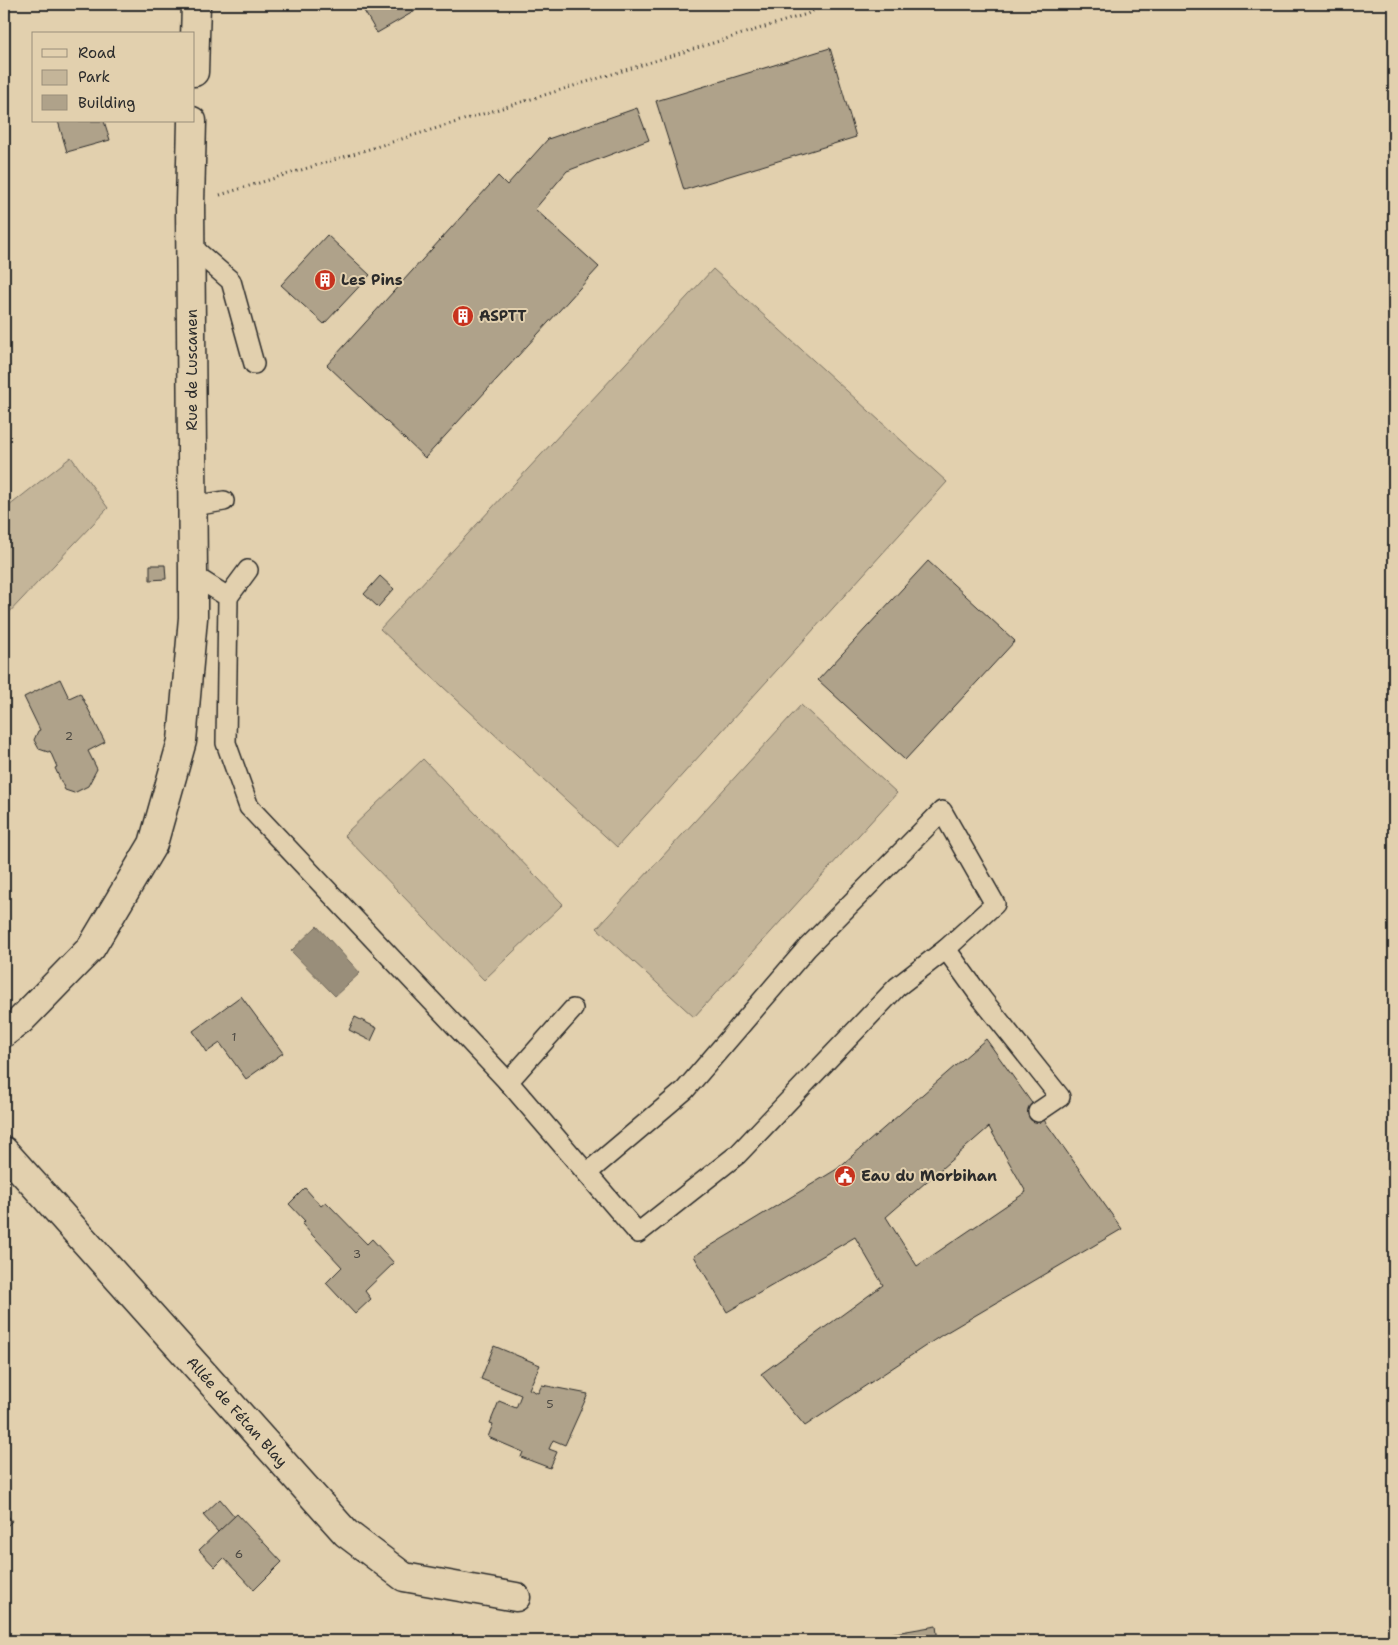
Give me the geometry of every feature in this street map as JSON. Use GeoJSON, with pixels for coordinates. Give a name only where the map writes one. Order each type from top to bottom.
{"type":"FeatureCollection","features":[{"type":"Feature","properties":{"kind":"street"},"geometry":{"type":"LineString","coordinates":[[195,38],[196,4]]}},
{"type":"Feature","properties":{"kind":"street","name":"Rue de Luscanen"},"geometry":{"type":"LineString","coordinates":[[4,1033],[21,1020],[91,948],[153,844],[182,741],[193,618],[194,575],[190,204],[192,122]]}},
{"type":"Feature","properties":{"kind":"street","name":"Allée de Fétan Blay"},"geometry":{"type":"LineString","coordinates":[[4,1151],[346,1533],[404,1577],[516,1597]]}},
{"type":"Feature","properties":{"kind":"lane"},"geometry":{"type":"LineString","coordinates":[[191,246],[231,281],[254,364]]}},
{"type":"Feature","properties":{"kind":"lane"},"geometry":{"type":"LineString","coordinates":[[193,506],[224,501]]}},
{"type":"Feature","properties":{"kind":"lane"},"geometry":{"type":"LineString","coordinates":[[248,570],[228,598],[226,743],[249,807],[508,1082],[638,1233],[738,1154],[897,987],[946,949],[995,904],[942,811],[807,948],[685,1090],[587,1173]]}},
{"type":"Feature","properties":{"kind":"lane"},"geometry":{"type":"LineString","coordinates":[[194,575],[228,598]]}},
{"type":"Feature","properties":{"kind":"lane"},"geometry":{"type":"LineString","coordinates":[[946,949],[982,999],[1060,1097],[1038,1112]]}},
{"type":"Feature","properties":{"kind":"lane"},"geometry":{"type":"LineString","coordinates":[[508,1082],[573,1009]]}},
{"type":"Feature","properties":{"kind":"path"},"geometry":{"type":"LineString","coordinates":[[190,204],[798,17],[827,4]]}},
{"type":"Feature","properties":{"kind":"green space"},"geometry":{"type":"Polygon","coordinates":[[[713,269],[947,482],[617,847],[380,629],[713,269]]]}},
{"type":"Feature","properties":{"kind":"green space"},"geometry":{"type":"Polygon","coordinates":[[[71,457],[108,508],[4,618],[4,510],[71,457]]]}},
{"type":"Feature","properties":{"kind":"green space"},"geometry":{"type":"Polygon","coordinates":[[[801,705],[897,793],[694,1017],[597,928],[801,705]]]}},
{"type":"Feature","properties":{"kind":"green space"},"geometry":{"type":"Polygon","coordinates":[[[423,759],[563,904],[484,980],[344,835],[423,759]]]}},
{"type":"Feature","properties":{"kind":"shaded area"},"geometry":{"type":"Polygon","coordinates":[[[317,926],[360,973],[335,996],[291,951],[317,926]]]}},
{"type":"Feature","properties":{"kind":"building"},"geometry":{"type":"Polygon","coordinates":[[[360,4],[411,4],[415,11],[377,33],[360,4]]]}},
{"type":"Feature","properties":{"kind":"building"},"geometry":{"type":"Polygon","coordinates":[[[830,48],[856,137],[684,190],[656,101],[830,48]]]}},
{"type":"Feature","properties":{"kind":"building","name":"ASPTT"},"geometry":{"type":"Polygon","coordinates":[[[637,108],[649,140],[567,171],[535,209],[599,267],[425,458],[327,365],[498,176],[507,185],[548,139],[637,108]]]}},
{"type":"Feature","properties":{"kind":"building"},"geometry":{"type":"Polygon","coordinates":[[[58,122],[104,122],[110,140],[67,152],[58,122]]]}},
{"type":"Feature","properties":{"kind":"building","name":"Les Pins"},"geometry":{"type":"Polygon","coordinates":[[[327,235],[370,275],[324,324],[281,285],[327,235]]]}},
{"type":"Feature","properties":{"kind":"building"},"geometry":{"type":"Polygon","coordinates":[[[928,561],[1015,641],[905,760],[818,680],[928,561]]]}},
{"type":"Feature","properties":{"kind":"building"},"geometry":{"type":"Polygon","coordinates":[[[150,565],[165,565],[166,579],[150,580],[150,565]]]}},
{"type":"Feature","properties":{"kind":"building"},"geometry":{"type":"Polygon","coordinates":[[[380,576],[394,589],[378,607],[364,594],[380,576]]]}},
{"type":"Feature","properties":{"kind":"building"},"geometry":{"type":"Polygon","coordinates":[[[60,679],[69,698],[80,693],[105,742],[88,751],[97,769],[88,786],[74,793],[65,790],[50,751],[39,749],[34,740],[40,730],[24,697],[60,679]]]}},
{"type":"Feature","properties":{"kind":"building"},"geometry":{"type":"Polygon","coordinates":[[[241,996],[283,1053],[246,1079],[220,1043],[207,1052],[193,1031],[241,996]]]}},
{"type":"Feature","properties":{"kind":"building"},"geometry":{"type":"Polygon","coordinates":[[[355,1017],[377,1028],[371,1041],[349,1030],[355,1017]]]}},
{"type":"Feature","properties":{"kind":"building"},"geometry":{"type":"Polygon","coordinates":[[[986,1039],[1122,1229],[942,1335],[805,1426],[761,1374],[883,1285],[855,1237],[727,1312],[694,1256],[837,1169],[986,1039]],[[989,1127],[886,1217],[917,1266],[1026,1192],[989,1127]]]}},
{"type":"Feature","properties":{"kind":"building"},"geometry":{"type":"Polygon","coordinates":[[[305,1188],[321,1206],[326,1202],[367,1244],[372,1239],[394,1263],[365,1291],[371,1299],[355,1314],[326,1283],[342,1267],[302,1224],[305,1221],[289,1204],[305,1188]]]}},
{"type":"Feature","properties":{"kind":"building"},"geometry":{"type":"Polygon","coordinates":[[[494,1346],[540,1365],[529,1389],[538,1393],[542,1385],[588,1394],[565,1445],[553,1440],[549,1449],[557,1452],[550,1468],[521,1457],[523,1452],[488,1437],[493,1424],[490,1423],[499,1401],[516,1408],[521,1395],[481,1379],[494,1346]]]}},
{"type":"Feature","properties":{"kind":"building"},"geometry":{"type":"Polygon","coordinates":[[[220,1499],[235,1517],[218,1532],[203,1515],[220,1499]]]}},
{"type":"Feature","properties":{"kind":"building"},"geometry":{"type":"Polygon","coordinates":[[[4,1511],[12,1521],[4,1529],[4,1511]]]}},
{"type":"Feature","properties":{"kind":"building"},"geometry":{"type":"Polygon","coordinates":[[[237,1514],[282,1562],[254,1590],[224,1558],[215,1567],[199,1550],[237,1514]]]}},
{"type":"Feature","properties":{"kind":"building"},"geometry":{"type":"Polygon","coordinates":[[[936,1626],[938,1641],[860,1641],[860,1639],[936,1626]]]}},
{"type":"Feature","properties":{"kind":"place","name":"Les Pins"},"geometry":{"type":"Point","coordinates":[325,280]}},
{"type":"Feature","properties":{"kind":"place","name":"ASPTT"},"geometry":{"type":"Point","coordinates":[463,316]}},
{"type":"Feature","properties":{"kind":"place","name":"Eau du Morbihan"},"geometry":{"type":"Point","coordinates":[845,1176]}}]}
